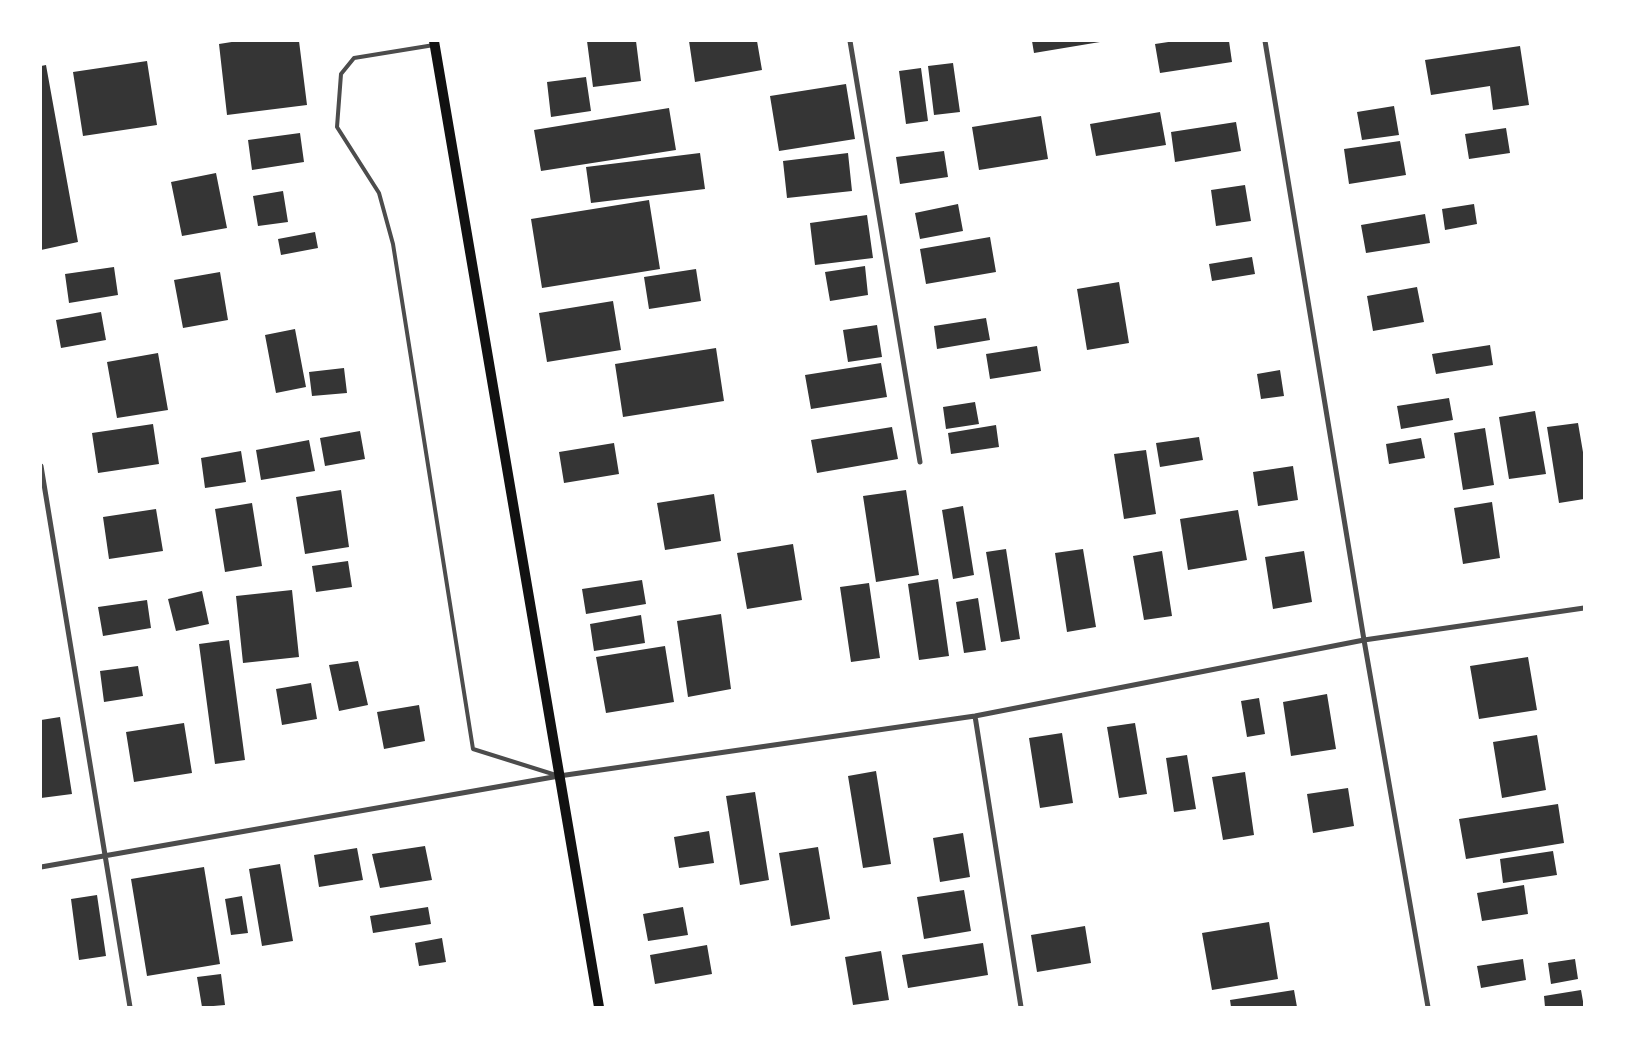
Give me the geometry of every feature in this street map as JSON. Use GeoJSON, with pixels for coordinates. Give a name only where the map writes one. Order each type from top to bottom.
{"type":"FeatureCollection","features":[{"type":"Feature","properties":{"kind":"main road"},"geometry":{"type":"LineString","coordinates":[[434,43],[599,1007]]}},
{"type":"Feature","properties":{"kind":"street"},"geometry":{"type":"LineString","coordinates":[[850,41],[920,462]]}},
{"type":"Feature","properties":{"kind":"street"},"geometry":{"type":"LineString","coordinates":[[1265,41],[1364,640],[1428,1007]]}},
{"type":"Feature","properties":{"kind":"street"},"geometry":{"type":"LineString","coordinates":[[41,466],[130,1007]]}},
{"type":"Feature","properties":{"kind":"street"},"geometry":{"type":"LineString","coordinates":[[41,867],[559,776],[975,716],[1364,640],[1584,608]]}},
{"type":"Feature","properties":{"kind":"street"},"geometry":{"type":"LineString","coordinates":[[975,716],[1021,1007]]}},
{"type":"Feature","properties":{"kind":"lane"},"geometry":{"type":"LineString","coordinates":[[434,43],[354,58],[341,74],[337,127],[379,193],[393,244],[473,749],[559,776]]}},
{"type":"Feature","properties":{"kind":"building"},"geometry":{"type":"Polygon","coordinates":[[[238,41],[299,41],[307,105],[227,115],[219,44],[238,41]]]}},
{"type":"Feature","properties":{"kind":"building"},"geometry":{"type":"Polygon","coordinates":[[[587,41],[636,41],[641,81],[593,87],[587,41]]]}},
{"type":"Feature","properties":{"kind":"building"},"geometry":{"type":"Polygon","coordinates":[[[689,41],[757,41],[762,70],[695,82],[689,41]]]}},
{"type":"Feature","properties":{"kind":"building"},"geometry":{"type":"Polygon","coordinates":[[[1032,41],[1099,41],[1100,42],[1034,53],[1032,41]]]}},
{"type":"Feature","properties":{"kind":"building"},"geometry":{"type":"Polygon","coordinates":[[[1175,41],[1229,41],[1232,62],[1160,73],[1155,44],[1175,41]]]}},
{"type":"Feature","properties":{"kind":"building"},"geometry":{"type":"Polygon","coordinates":[[[1520,46],[1529,105],[1493,110],[1490,86],[1431,95],[1425,60],[1520,46]]]}},
{"type":"Feature","properties":{"kind":"building"},"geometry":{"type":"Polygon","coordinates":[[[147,61],[157,125],[83,136],[73,72],[147,61]]]}},
{"type":"Feature","properties":{"kind":"building"},"geometry":{"type":"Polygon","coordinates":[[[953,63],[960,112],[934,115],[928,66],[953,63]]]}},
{"type":"Feature","properties":{"kind":"building"},"geometry":{"type":"Polygon","coordinates":[[[46,65],[78,242],[41,250],[41,66],[46,65]]]}},
{"type":"Feature","properties":{"kind":"building"},"geometry":{"type":"Polygon","coordinates":[[[921,68],[928,121],[906,124],[899,71],[921,68]]]}},
{"type":"Feature","properties":{"kind":"building"},"geometry":{"type":"Polygon","coordinates":[[[586,77],[591,111],[551,117],[547,82],[586,77]]]}},
{"type":"Feature","properties":{"kind":"building"},"geometry":{"type":"Polygon","coordinates":[[[846,84],[855,139],[779,151],[770,96],[846,84]]]}},
{"type":"Feature","properties":{"kind":"building"},"geometry":{"type":"Polygon","coordinates":[[[1394,106],[1399,135],[1362,140],[1357,112],[1394,106]]]}},
{"type":"Feature","properties":{"kind":"building"},"geometry":{"type":"Polygon","coordinates":[[[669,108],[676,150],[541,171],[534,130],[669,108]]]}},
{"type":"Feature","properties":{"kind":"building"},"geometry":{"type":"Polygon","coordinates":[[[1160,112],[1166,145],[1096,156],[1090,124],[1160,112]]]}},
{"type":"Feature","properties":{"kind":"building"},"geometry":{"type":"Polygon","coordinates":[[[1041,116],[1048,159],[979,170],[972,127],[1041,116]]]}},
{"type":"Feature","properties":{"kind":"building"},"geometry":{"type":"Polygon","coordinates":[[[1236,122],[1241,151],[1175,162],[1171,132],[1236,122]]]}},
{"type":"Feature","properties":{"kind":"building"},"geometry":{"type":"Polygon","coordinates":[[[1506,128],[1510,153],[1469,159],[1465,134],[1506,128]]]}},
{"type":"Feature","properties":{"kind":"building"},"geometry":{"type":"Polygon","coordinates":[[[300,133],[304,162],[252,170],[248,140],[300,133]]]}},
{"type":"Feature","properties":{"kind":"building"},"geometry":{"type":"Polygon","coordinates":[[[1400,141],[1406,175],[1349,184],[1344,149],[1400,141]]]}},
{"type":"Feature","properties":{"kind":"building"},"geometry":{"type":"Polygon","coordinates":[[[944,151],[948,177],[900,184],[896,157],[944,151]]]}},
{"type":"Feature","properties":{"kind":"building"},"geometry":{"type":"Polygon","coordinates":[[[700,153],[705,189],[591,203],[586,167],[700,153]]]}},
{"type":"Feature","properties":{"kind":"building"},"geometry":{"type":"Polygon","coordinates":[[[848,153],[852,191],[787,198],[783,161],[848,153]]]}},
{"type":"Feature","properties":{"kind":"building"},"geometry":{"type":"Polygon","coordinates":[[[216,173],[227,228],[182,236],[171,182],[216,173]]]}},
{"type":"Feature","properties":{"kind":"building"},"geometry":{"type":"Polygon","coordinates":[[[1245,185],[1251,221],[1216,226],[1211,190],[1245,185]]]}},
{"type":"Feature","properties":{"kind":"building"},"geometry":{"type":"Polygon","coordinates":[[[283,191],[288,222],[258,226],[253,196],[283,191]]]}},
{"type":"Feature","properties":{"kind":"building"},"geometry":{"type":"Polygon","coordinates":[[[649,200],[660,269],[542,288],[531,219],[649,200]]]}},
{"type":"Feature","properties":{"kind":"building"},"geometry":{"type":"Polygon","coordinates":[[[958,204],[963,231],[920,239],[915,213],[958,204]]]}},
{"type":"Feature","properties":{"kind":"building"},"geometry":{"type":"Polygon","coordinates":[[[1474,204],[1477,224],[1445,230],[1442,209],[1474,204]]]}},
{"type":"Feature","properties":{"kind":"building"},"geometry":{"type":"Polygon","coordinates":[[[1425,214],[1430,243],[1366,253],[1361,225],[1425,214]]]}},
{"type":"Feature","properties":{"kind":"building"},"geometry":{"type":"Polygon","coordinates":[[[867,215],[873,258],[815,265],[810,223],[867,215]]]}},
{"type":"Feature","properties":{"kind":"building"},"geometry":{"type":"Polygon","coordinates":[[[315,232],[318,248],[281,255],[278,239],[315,232]]]}},
{"type":"Feature","properties":{"kind":"building"},"geometry":{"type":"Polygon","coordinates":[[[990,237],[996,272],[926,284],[920,249],[990,237]]]}},
{"type":"Feature","properties":{"kind":"building"},"geometry":{"type":"Polygon","coordinates":[[[1252,257],[1255,274],[1212,281],[1209,264],[1252,257]]]}},
{"type":"Feature","properties":{"kind":"building"},"geometry":{"type":"Polygon","coordinates":[[[865,266],[868,295],[830,301],[825,272],[865,266]]]}},
{"type":"Feature","properties":{"kind":"building"},"geometry":{"type":"Polygon","coordinates":[[[114,267],[118,295],[69,303],[65,274],[114,267]]]}},
{"type":"Feature","properties":{"kind":"building"},"geometry":{"type":"Polygon","coordinates":[[[696,269],[701,301],[649,309],[644,277],[696,269]]]}},
{"type":"Feature","properties":{"kind":"building"},"geometry":{"type":"Polygon","coordinates":[[[220,272],[228,320],[183,328],[174,280],[220,272]]]}},
{"type":"Feature","properties":{"kind":"building"},"geometry":{"type":"Polygon","coordinates":[[[1119,282],[1129,343],[1087,350],[1077,289],[1119,282]]]}},
{"type":"Feature","properties":{"kind":"building"},"geometry":{"type":"Polygon","coordinates":[[[1417,287],[1424,322],[1373,331],[1367,296],[1417,287]]]}},
{"type":"Feature","properties":{"kind":"building"},"geometry":{"type":"Polygon","coordinates":[[[613,301],[621,350],[547,362],[539,313],[613,301]]]}},
{"type":"Feature","properties":{"kind":"building"},"geometry":{"type":"Polygon","coordinates":[[[101,312],[106,340],[61,348],[56,320],[101,312]]]}},
{"type":"Feature","properties":{"kind":"building"},"geometry":{"type":"Polygon","coordinates":[[[986,318],[990,340],[937,349],[934,326],[986,318]]]}},
{"type":"Feature","properties":{"kind":"building"},"geometry":{"type":"Polygon","coordinates":[[[877,325],[882,357],[848,362],[843,330],[877,325]]]}},
{"type":"Feature","properties":{"kind":"building"},"geometry":{"type":"Polygon","coordinates":[[[295,329],[306,387],[276,393],[265,335],[295,329]]]}},
{"type":"Feature","properties":{"kind":"building"},"geometry":{"type":"Polygon","coordinates":[[[1490,345],[1493,365],[1436,374],[1432,354],[1490,345]]]}},
{"type":"Feature","properties":{"kind":"building"},"geometry":{"type":"Polygon","coordinates":[[[1037,346],[1041,371],[990,379],[986,354],[1037,346]]]}},
{"type":"Feature","properties":{"kind":"building"},"geometry":{"type":"Polygon","coordinates":[[[716,348],[724,401],[623,417],[615,364],[716,348]]]}},
{"type":"Feature","properties":{"kind":"building"},"geometry":{"type":"Polygon","coordinates":[[[158,353],[168,410],[117,418],[107,362],[158,353]]]}},
{"type":"Feature","properties":{"kind":"building"},"geometry":{"type":"Polygon","coordinates":[[[881,363],[887,397],[811,409],[805,375],[881,363]]]}},
{"type":"Feature","properties":{"kind":"building"},"geometry":{"type":"Polygon","coordinates":[[[344,368],[347,393],[312,396],[309,372],[344,368]]]}},
{"type":"Feature","properties":{"kind":"building"},"geometry":{"type":"Polygon","coordinates":[[[1280,370],[1284,396],[1261,399],[1257,374],[1280,370]]]}},
{"type":"Feature","properties":{"kind":"building"},"geometry":{"type":"Polygon","coordinates":[[[1449,398],[1453,420],[1401,429],[1397,406],[1449,398]]]}},
{"type":"Feature","properties":{"kind":"building"},"geometry":{"type":"Polygon","coordinates":[[[975,402],[979,424],[946,429],[943,407],[975,402]]]}},
{"type":"Feature","properties":{"kind":"building"},"geometry":{"type":"Polygon","coordinates":[[[1535,411],[1546,474],[1509,479],[1499,417],[1535,411]]]}},
{"type":"Feature","properties":{"kind":"building"},"geometry":{"type":"Polygon","coordinates":[[[1578,423],[1584,458],[1584,499],[1559,503],[1547,427],[1578,423]]]}},
{"type":"Feature","properties":{"kind":"building"},"geometry":{"type":"Polygon","coordinates":[[[153,424],[159,464],[98,473],[92,433],[153,424]]]}},
{"type":"Feature","properties":{"kind":"building"},"geometry":{"type":"Polygon","coordinates":[[[996,425],[999,447],[951,454],[948,433],[996,425]]]}},
{"type":"Feature","properties":{"kind":"building"},"geometry":{"type":"Polygon","coordinates":[[[892,427],[898,459],[817,473],[811,440],[892,427]]]}},
{"type":"Feature","properties":{"kind":"building"},"geometry":{"type":"Polygon","coordinates":[[[1485,428],[1494,485],[1463,490],[1454,433],[1485,428]]]}},
{"type":"Feature","properties":{"kind":"building"},"geometry":{"type":"Polygon","coordinates":[[[360,431],[365,459],[325,466],[320,438],[360,431]]]}},
{"type":"Feature","properties":{"kind":"building"},"geometry":{"type":"Polygon","coordinates":[[[1199,437],[1203,460],[1160,467],[1156,443],[1199,437]]]}},
{"type":"Feature","properties":{"kind":"building"},"geometry":{"type":"Polygon","coordinates":[[[1421,438],[1425,458],[1389,464],[1386,444],[1421,438]]]}},
{"type":"Feature","properties":{"kind":"building"},"geometry":{"type":"Polygon","coordinates":[[[309,440],[315,471],[261,480],[256,450],[309,440]]]}},
{"type":"Feature","properties":{"kind":"building"},"geometry":{"type":"Polygon","coordinates":[[[614,443],[619,474],[564,483],[559,452],[614,443]]]}},
{"type":"Feature","properties":{"kind":"building"},"geometry":{"type":"Polygon","coordinates":[[[1146,450],[1156,514],[1124,519],[1114,454],[1146,450]]]}},
{"type":"Feature","properties":{"kind":"building"},"geometry":{"type":"Polygon","coordinates":[[[241,451],[246,482],[205,488],[201,458],[241,451]]]}},
{"type":"Feature","properties":{"kind":"building"},"geometry":{"type":"Polygon","coordinates":[[[1293,466],[1298,500],[1258,506],[1253,472],[1293,466]]]}},
{"type":"Feature","properties":{"kind":"building"},"geometry":{"type":"Polygon","coordinates":[[[341,490],[349,547],[305,554],[296,497],[341,490]]]}},
{"type":"Feature","properties":{"kind":"building"},"geometry":{"type":"Polygon","coordinates":[[[906,490],[919,575],[876,582],[863,496],[906,490]]]}},
{"type":"Feature","properties":{"kind":"building"},"geometry":{"type":"Polygon","coordinates":[[[714,494],[721,541],[665,550],[657,503],[714,494]]]}},
{"type":"Feature","properties":{"kind":"building"},"geometry":{"type":"Polygon","coordinates":[[[1492,502],[1500,558],[1463,564],[1454,508],[1492,502]]]}},
{"type":"Feature","properties":{"kind":"building"},"geometry":{"type":"Polygon","coordinates":[[[252,503],[262,566],[225,572],[215,509],[252,503]]]}},
{"type":"Feature","properties":{"kind":"building"},"geometry":{"type":"Polygon","coordinates":[[[963,506],[974,575],[953,579],[942,510],[963,506]]]}},
{"type":"Feature","properties":{"kind":"building"},"geometry":{"type":"Polygon","coordinates":[[[156,509],[163,551],[109,559],[103,517],[156,509]]]}},
{"type":"Feature","properties":{"kind":"building"},"geometry":{"type":"Polygon","coordinates":[[[1238,510],[1247,560],[1188,570],[1180,519],[1238,510]]]}},
{"type":"Feature","properties":{"kind":"building"},"geometry":{"type":"Polygon","coordinates":[[[793,544],[802,600],[747,609],[737,553],[793,544]]]}},
{"type":"Feature","properties":{"kind":"building"},"geometry":{"type":"Polygon","coordinates":[[[1006,549],[1020,639],[1001,642],[986,552],[1006,549]]]}},
{"type":"Feature","properties":{"kind":"building"},"geometry":{"type":"Polygon","coordinates":[[[1083,549],[1096,627],[1067,632],[1055,553],[1083,549]]]}},
{"type":"Feature","properties":{"kind":"building"},"geometry":{"type":"Polygon","coordinates":[[[1162,551],[1172,616],[1144,620],[1133,556],[1162,551]]]}},
{"type":"Feature","properties":{"kind":"building"},"geometry":{"type":"Polygon","coordinates":[[[1304,551],[1312,602],[1273,609],[1265,557],[1304,551]]]}},
{"type":"Feature","properties":{"kind":"building"},"geometry":{"type":"Polygon","coordinates":[[[348,561],[352,587],[316,592],[312,566],[348,561]]]}},
{"type":"Feature","properties":{"kind":"building"},"geometry":{"type":"Polygon","coordinates":[[[938,579],[949,656],[919,660],[908,584],[938,579]]]}},
{"type":"Feature","properties":{"kind":"building"},"geometry":{"type":"Polygon","coordinates":[[[642,580],[646,604],[586,614],[582,589],[642,580]]]}},
{"type":"Feature","properties":{"kind":"building"},"geometry":{"type":"Polygon","coordinates":[[[869,583],[880,658],[851,662],[840,587],[869,583]]]}},
{"type":"Feature","properties":{"kind":"building"},"geometry":{"type":"Polygon","coordinates":[[[292,590],[299,657],[243,663],[236,596],[292,590]]]}},
{"type":"Feature","properties":{"kind":"building"},"geometry":{"type":"Polygon","coordinates":[[[202,591],[209,624],[176,631],[168,599],[202,591]]]}},
{"type":"Feature","properties":{"kind":"building"},"geometry":{"type":"Polygon","coordinates":[[[978,598],[986,650],[964,653],[956,602],[978,598]]]}},
{"type":"Feature","properties":{"kind":"building"},"geometry":{"type":"Polygon","coordinates":[[[147,600],[151,628],[103,636],[98,607],[147,600]]]}},
{"type":"Feature","properties":{"kind":"building"},"geometry":{"type":"Polygon","coordinates":[[[721,614],[731,689],[688,697],[677,621],[721,614]]]}},
{"type":"Feature","properties":{"kind":"building"},"geometry":{"type":"Polygon","coordinates":[[[641,615],[645,643],[594,651],[590,624],[641,615]]]}},
{"type":"Feature","properties":{"kind":"building"},"geometry":{"type":"Polygon","coordinates":[[[229,640],[245,760],[215,764],[199,644],[229,640]]]}},
{"type":"Feature","properties":{"kind":"building"},"geometry":{"type":"Polygon","coordinates":[[[665,646],[674,702],[606,713],[596,657],[665,646]]]}},
{"type":"Feature","properties":{"kind":"building"},"geometry":{"type":"Polygon","coordinates":[[[1528,657],[1537,710],[1479,719],[1470,666],[1528,657]]]}},
{"type":"Feature","properties":{"kind":"building"},"geometry":{"type":"Polygon","coordinates":[[[358,661],[368,705],[339,711],[329,665],[358,661]]]}},
{"type":"Feature","properties":{"kind":"building"},"geometry":{"type":"Polygon","coordinates":[[[138,666],[143,696],[104,702],[100,671],[138,666]]]}},
{"type":"Feature","properties":{"kind":"building"},"geometry":{"type":"Polygon","coordinates":[[[311,683],[317,719],[282,725],[276,689],[311,683]]]}},
{"type":"Feature","properties":{"kind":"building"},"geometry":{"type":"Polygon","coordinates":[[[1327,694],[1336,749],[1291,756],[1283,702],[1327,694]]]}},
{"type":"Feature","properties":{"kind":"building"},"geometry":{"type":"Polygon","coordinates":[[[1259,698],[1265,734],[1247,737],[1241,701],[1259,698]]]}},
{"type":"Feature","properties":{"kind":"building"},"geometry":{"type":"Polygon","coordinates":[[[419,705],[425,741],[384,749],[377,712],[419,705]]]}},
{"type":"Feature","properties":{"kind":"building"},"geometry":{"type":"Polygon","coordinates":[[[60,717],[72,794],[41,798],[41,720],[60,717]]]}},
{"type":"Feature","properties":{"kind":"building"},"geometry":{"type":"Polygon","coordinates":[[[184,723],[192,773],[134,782],[126,732],[184,723]]]}},
{"type":"Feature","properties":{"kind":"building"},"geometry":{"type":"Polygon","coordinates":[[[1135,723],[1147,794],[1119,798],[1107,727],[1135,723]]]}},
{"type":"Feature","properties":{"kind":"building"},"geometry":{"type":"Polygon","coordinates":[[[1062,733],[1073,803],[1040,808],[1029,738],[1062,733]]]}},
{"type":"Feature","properties":{"kind":"building"},"geometry":{"type":"Polygon","coordinates":[[[1537,735],[1546,790],[1502,798],[1493,742],[1537,735]]]}},
{"type":"Feature","properties":{"kind":"building"},"geometry":{"type":"Polygon","coordinates":[[[1187,755],[1196,809],[1174,812],[1166,758],[1187,755]]]}},
{"type":"Feature","properties":{"kind":"building"},"geometry":{"type":"Polygon","coordinates":[[[876,771],[891,864],[863,868],[848,776],[876,771]]]}},
{"type":"Feature","properties":{"kind":"building"},"geometry":{"type":"Polygon","coordinates":[[[1245,772],[1254,835],[1223,840],[1212,777],[1245,772]]]}},
{"type":"Feature","properties":{"kind":"building"},"geometry":{"type":"Polygon","coordinates":[[[1348,788],[1354,826],[1313,833],[1307,794],[1348,788]]]}},
{"type":"Feature","properties":{"kind":"building"},"geometry":{"type":"Polygon","coordinates":[[[755,792],[769,880],[740,885],[726,796],[755,792]]]}},
{"type":"Feature","properties":{"kind":"building"},"geometry":{"type":"Polygon","coordinates":[[[1558,804],[1564,843],[1466,859],[1459,819],[1558,804]]]}},
{"type":"Feature","properties":{"kind":"building"},"geometry":{"type":"Polygon","coordinates":[[[709,831],[714,863],[679,868],[674,837],[709,831]]]}},
{"type":"Feature","properties":{"kind":"building"},"geometry":{"type":"Polygon","coordinates":[[[963,833],[970,877],[940,882],[933,838],[963,833]]]}},
{"type":"Feature","properties":{"kind":"building"},"geometry":{"type":"Polygon","coordinates":[[[425,846],[432,880],[380,888],[372,854],[425,846]]]}},
{"type":"Feature","properties":{"kind":"building"},"geometry":{"type":"Polygon","coordinates":[[[818,847],[830,919],[791,926],[779,853],[818,847]]]}},
{"type":"Feature","properties":{"kind":"building"},"geometry":{"type":"Polygon","coordinates":[[[357,848],[363,880],[319,887],[314,855],[357,848]]]}},
{"type":"Feature","properties":{"kind":"building"},"geometry":{"type":"Polygon","coordinates":[[[1553,851],[1557,875],[1503,883],[1500,859],[1553,851]]]}},
{"type":"Feature","properties":{"kind":"building"},"geometry":{"type":"Polygon","coordinates":[[[280,864],[293,941],[262,946],[249,869],[280,864]]]}},
{"type":"Feature","properties":{"kind":"building"},"geometry":{"type":"Polygon","coordinates":[[[204,867],[220,964],[147,976],[131,879],[204,867]]]}},
{"type":"Feature","properties":{"kind":"building"},"geometry":{"type":"Polygon","coordinates":[[[1524,885],[1528,914],[1482,921],[1477,893],[1524,885]]]}},
{"type":"Feature","properties":{"kind":"building"},"geometry":{"type":"Polygon","coordinates":[[[964,890],[971,931],[924,939],[917,897],[964,890]]]}},
{"type":"Feature","properties":{"kind":"building"},"geometry":{"type":"Polygon","coordinates":[[[97,895],[106,956],[79,960],[71,899],[97,895]]]}},
{"type":"Feature","properties":{"kind":"building"},"geometry":{"type":"Polygon","coordinates":[[[242,896],[248,933],[231,935],[225,899],[242,896]]]}},
{"type":"Feature","properties":{"kind":"building"},"geometry":{"type":"Polygon","coordinates":[[[428,907],[431,924],[373,933],[370,916],[428,907]]]}},
{"type":"Feature","properties":{"kind":"building"},"geometry":{"type":"Polygon","coordinates":[[[683,907],[688,935],[648,941],[643,914],[683,907]]]}},
{"type":"Feature","properties":{"kind":"building"},"geometry":{"type":"Polygon","coordinates":[[[1269,922],[1278,979],[1212,990],[1202,933],[1269,922]]]}},
{"type":"Feature","properties":{"kind":"building"},"geometry":{"type":"Polygon","coordinates":[[[1085,926],[1091,963],[1037,972],[1031,935],[1085,926]]]}},
{"type":"Feature","properties":{"kind":"building"},"geometry":{"type":"Polygon","coordinates":[[[442,938],[446,962],[419,966],[415,943],[442,938]]]}},
{"type":"Feature","properties":{"kind":"building"},"geometry":{"type":"Polygon","coordinates":[[[983,943],[988,975],[908,988],[902,955],[983,943]]]}},
{"type":"Feature","properties":{"kind":"building"},"geometry":{"type":"Polygon","coordinates":[[[707,945],[712,974],[655,984],[650,955],[707,945]]]}},
{"type":"Feature","properties":{"kind":"building"},"geometry":{"type":"Polygon","coordinates":[[[881,951],[889,1000],[853,1005],[845,957],[881,951]]]}},
{"type":"Feature","properties":{"kind":"building"},"geometry":{"type":"Polygon","coordinates":[[[1523,959],[1526,980],[1481,988],[1477,966],[1523,959]]]}},
{"type":"Feature","properties":{"kind":"building"},"geometry":{"type":"Polygon","coordinates":[[[1575,959],[1578,979],[1551,984],[1548,963],[1575,959]]]}},
{"type":"Feature","properties":{"kind":"building"},"geometry":{"type":"Polygon","coordinates":[[[221,974],[225,1005],[202,1007],[197,977],[221,974]]]}},
{"type":"Feature","properties":{"kind":"building"},"geometry":{"type":"Polygon","coordinates":[[[1294,990],[1297,1007],[1231,1007],[1230,1000],[1294,990]]]}},
{"type":"Feature","properties":{"kind":"building"},"geometry":{"type":"Polygon","coordinates":[[[1581,990],[1584,1007],[1545,1007],[1544,996],[1581,990]]]}}]}
